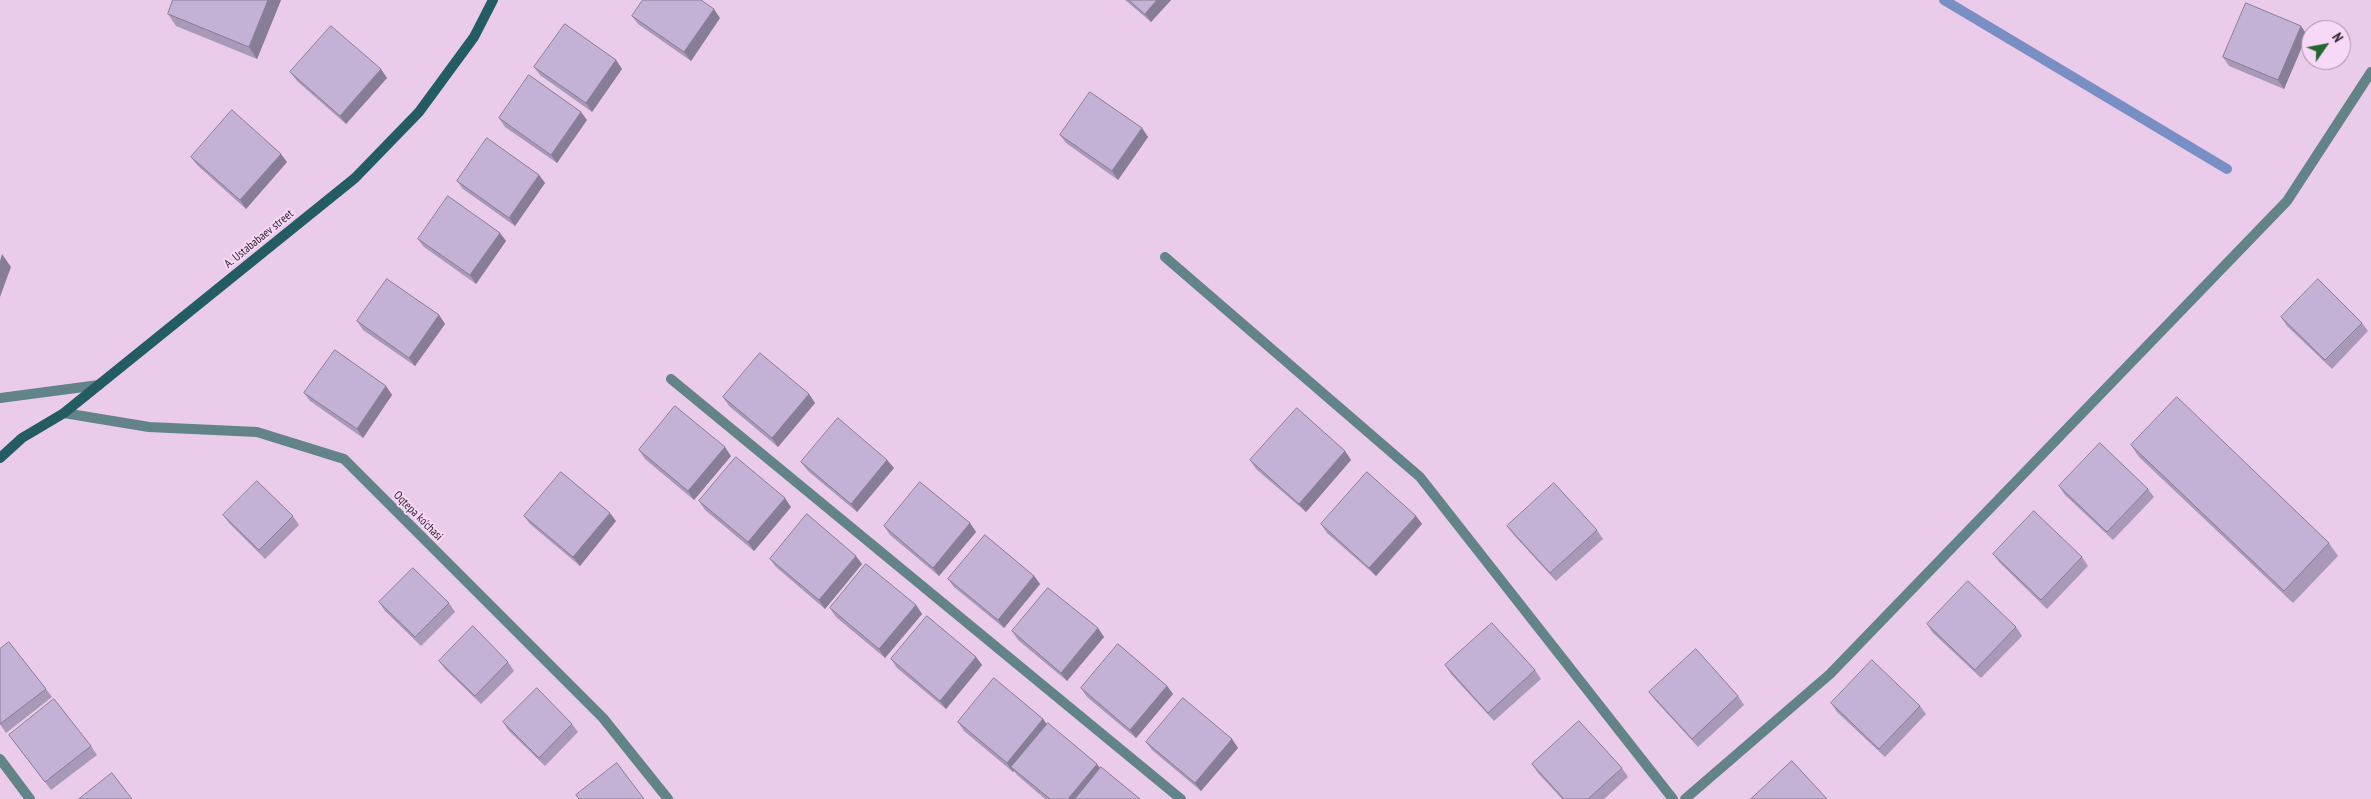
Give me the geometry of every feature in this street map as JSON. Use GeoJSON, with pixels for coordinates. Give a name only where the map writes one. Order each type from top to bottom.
{"type":"FeatureCollection","features":[{"type":"Feature","properties":{"kind":"main road","name":"A. Ustababaev street"},"geometry":{"type":"LineString","coordinates":[[0,458],[22,438],[64,412],[355,178],[419,112],[474,37],[493,0]]}},
{"type":"Feature","properties":{"kind":"street"},"geometry":{"type":"LineString","coordinates":[[1685,799],[1830,674],[2287,201],[2371,72]]}},
{"type":"Feature","properties":{"kind":"street"},"geometry":{"type":"LineString","coordinates":[[1165,257],[1420,477],[1673,799]]}},
{"type":"Feature","properties":{"kind":"street"},"geometry":{"type":"LineString","coordinates":[[671,379],[1181,799]]}},
{"type":"Feature","properties":{"kind":"street"},"geometry":{"type":"LineString","coordinates":[[0,398],[98,385]]}},
{"type":"Feature","properties":{"kind":"street","name":"Oqtepa ko'chasi"},"geometry":{"type":"LineString","coordinates":[[64,412],[149,427],[256,432],[344,459],[603,718],[668,799]]}},
{"type":"Feature","properties":{"kind":"street"},"geometry":{"type":"LineString","coordinates":[[0,759],[30,799]]}},
{"type":"Feature","properties":{"kind":"building"},"geometry":{"type":"Polygon","coordinates":[[[173,0],[268,0],[249,47],[168,14],[173,0]]]}},
{"type":"Feature","properties":{"kind":"building"},"geometry":{"type":"Polygon","coordinates":[[[643,0],[701,0],[714,9],[684,52],[632,16],[643,0]]]}},
{"type":"Feature","properties":{"kind":"building"},"geometry":{"type":"Polygon","coordinates":[[[1129,0],[1157,0],[1145,14],[1129,0]]]}},
{"type":"Feature","properties":{"kind":"building"},"geometry":{"type":"Polygon","coordinates":[[[2246,3],[2301,26],[2278,80],[2223,57],[2246,3]]]}},
{"type":"Feature","properties":{"kind":"building"},"geometry":{"type":"Polygon","coordinates":[[[565,24],[616,60],[586,103],[534,67],[565,24]]]}},
{"type":"Feature","properties":{"kind":"building"},"geometry":{"type":"Polygon","coordinates":[[[331,26],[381,69],[340,116],[290,72],[331,26]]]}},
{"type":"Feature","properties":{"kind":"building"},"geometry":{"type":"Polygon","coordinates":[[[529,75],[581,112],[551,155],[499,118],[529,75]]]}},
{"type":"Feature","properties":{"kind":"building"},"geometry":{"type":"Polygon","coordinates":[[[1090,92],[1142,128],[1112,171],[1060,135],[1090,92]]]}},
{"type":"Feature","properties":{"kind":"building"},"geometry":{"type":"Polygon","coordinates":[[[232,110],[281,154],[240,200],[191,157],[232,110]]]}},
{"type":"Feature","properties":{"kind":"building"},"geometry":{"type":"Polygon","coordinates":[[[487,138],[539,175],[509,218],[457,181],[487,138]]]}},
{"type":"Feature","properties":{"kind":"building"},"geometry":{"type":"Polygon","coordinates":[[[448,196],[500,233],[470,275],[418,239],[448,196]]]}},
{"type":"Feature","properties":{"kind":"building"},"geometry":{"type":"Polygon","coordinates":[[[387,279],[439,315],[409,358],[357,321],[387,279]]]}},
{"type":"Feature","properties":{"kind":"building"},"geometry":{"type":"Polygon","coordinates":[[[2318,279],[2362,323],[2325,360],[2281,317],[2318,279]]]}},
{"type":"Feature","properties":{"kind":"building"},"geometry":{"type":"Polygon","coordinates":[[[335,350],[386,386],[357,429],[304,393],[335,350]]]}},
{"type":"Feature","properties":{"kind":"building"},"geometry":{"type":"Polygon","coordinates":[[[760,353],[809,394],[772,438],[723,397],[760,353]]]}},
{"type":"Feature","properties":{"kind":"building"},"geometry":{"type":"Polygon","coordinates":[[[2177,397],[2329,543],[2284,591],[2131,445],[2177,397]]]}},
{"type":"Feature","properties":{"kind":"building"},"geometry":{"type":"Polygon","coordinates":[[[675,406],[725,447],[688,491],[639,450],[675,406]]]}},
{"type":"Feature","properties":{"kind":"building"},"geometry":{"type":"Polygon","coordinates":[[[1297,408],[1345,451],[1299,504],[1250,460],[1297,408]]]}},
{"type":"Feature","properties":{"kind":"building"},"geometry":{"type":"Polygon","coordinates":[[[838,418],[887,460],[851,504],[801,462],[838,418]]]}},
{"type":"Feature","properties":{"kind":"building"},"geometry":{"type":"Polygon","coordinates":[[[2100,443],[2148,489],[2107,532],[2059,486],[2100,443]]]}},
{"type":"Feature","properties":{"kind":"building"},"geometry":{"type":"Polygon","coordinates":[[[736,457],[785,498],[748,542],[699,501],[736,457]]]}},
{"type":"Feature","properties":{"kind":"building"},"geometry":{"type":"Polygon","coordinates":[[[561,472],[610,513],[573,557],[524,516],[561,472]]]}},
{"type":"Feature","properties":{"kind":"building"},"geometry":{"type":"Polygon","coordinates":[[[1367,472],[1416,516],[1369,568],[1321,524],[1367,472]]]}},
{"type":"Feature","properties":{"kind":"building"},"geometry":{"type":"Polygon","coordinates":[[[257,481],[293,516],[259,550],[223,515],[257,481]]]}},
{"type":"Feature","properties":{"kind":"building"},"geometry":{"type":"Polygon","coordinates":[[[920,482],[970,523],[933,568],[884,526],[920,482]]]}},
{"type":"Feature","properties":{"kind":"building"},"geometry":{"type":"Polygon","coordinates":[[[1554,483],[1597,530],[1550,573],[1507,526],[1554,483]]]}},
{"type":"Feature","properties":{"kind":"building"},"geometry":{"type":"Polygon","coordinates":[[[2034,511],[2082,557],[2041,600],[1993,554],[2034,511]]]}},
{"type":"Feature","properties":{"kind":"building"},"geometry":{"type":"Polygon","coordinates":[[[807,514],[856,556],[819,600],[770,559],[807,514]]]}},
{"type":"Feature","properties":{"kind":"building"},"geometry":{"type":"Polygon","coordinates":[[[985,535],[1034,576],[998,620],[948,579],[985,535]]]}},
{"type":"Feature","properties":{"kind":"building"},"geometry":{"type":"Polygon","coordinates":[[[866,564],[916,605],[879,649],[830,608],[866,564]]]}},
{"type":"Feature","properties":{"kind":"building"},"geometry":{"type":"Polygon","coordinates":[[[413,568],[449,603],[415,637],[379,602],[413,568]]]}},
{"type":"Feature","properties":{"kind":"building"},"geometry":{"type":"Polygon","coordinates":[[[1968,581],[2016,627],[1975,670],[1927,624],[1968,581]]]}},
{"type":"Feature","properties":{"kind":"building"},"geometry":{"type":"Polygon","coordinates":[[[1048,588],[1098,628],[1061,673],[1012,631],[1048,588]]]}},
{"type":"Feature","properties":{"kind":"building"},"geometry":{"type":"Polygon","coordinates":[[[927,616],[976,657],[940,701],[891,659],[927,616]]]}},
{"type":"Feature","properties":{"kind":"building"},"geometry":{"type":"Polygon","coordinates":[[[1492,623],[1535,670],[1488,713],[1445,665],[1492,623]]]}},
{"type":"Feature","properties":{"kind":"building"},"geometry":{"type":"Polygon","coordinates":[[[473,626],[508,662],[475,696],[439,661],[473,626]]]}},
{"type":"Feature","properties":{"kind":"building"},"geometry":{"type":"Polygon","coordinates":[[[9,642],[46,689],[0,724],[0,649],[9,642]]]}},
{"type":"Feature","properties":{"kind":"building"},"geometry":{"type":"Polygon","coordinates":[[[1118,644],[1167,686],[1130,730],[1081,688],[1118,644]]]}},
{"type":"Feature","properties":{"kind":"building"},"geometry":{"type":"Polygon","coordinates":[[[1696,649],[1738,696],[1692,739],[1649,692],[1696,649]]]}},
{"type":"Feature","properties":{"kind":"building"},"geometry":{"type":"Polygon","coordinates":[[[1872,660],[1920,706],[1879,749],[1831,703],[1872,660]]]}},
{"type":"Feature","properties":{"kind":"building"},"geometry":{"type":"Polygon","coordinates":[[[994,678],[1043,719],[1007,763],[958,722],[994,678]]]}},
{"type":"Feature","properties":{"kind":"building"},"geometry":{"type":"Polygon","coordinates":[[[537,688],[572,724],[539,758],[503,722],[537,688]]]}},
{"type":"Feature","properties":{"kind":"building"},"geometry":{"type":"Polygon","coordinates":[[[1183,698],[1232,739],[1195,783],[1146,742],[1183,698]]]}},
{"type":"Feature","properties":{"kind":"building"},"geometry":{"type":"Polygon","coordinates":[[[54,699],[91,746],[45,782],[9,735],[54,699]]]}},
{"type":"Feature","properties":{"kind":"building"},"geometry":{"type":"Polygon","coordinates":[[[1579,721],[1622,768],[1588,799],[1564,799],[1532,764],[1579,721]]]}},
{"type":"Feature","properties":{"kind":"building"},"geometry":{"type":"Polygon","coordinates":[[[1048,723],[1097,764],[1068,799],[1050,799],[1011,767],[1048,723]]]}},
{"type":"Feature","properties":{"kind":"building"},"geometry":{"type":"Polygon","coordinates":[[[1792,761],[1827,799],[1751,799],[1792,761]]]}},
{"type":"Feature","properties":{"kind":"building"},"geometry":{"type":"Polygon","coordinates":[[[617,763],[644,799],[579,799],[576,795],[617,763]]]}},
{"type":"Feature","properties":{"kind":"building"},"geometry":{"type":"Polygon","coordinates":[[[1101,767],[1140,799],[1075,799],[1101,767]]]}},
{"type":"Feature","properties":{"kind":"building"},"geometry":{"type":"Polygon","coordinates":[[[112,773],[132,799],[79,799],[112,773]]]}},
{"type":"Feature","properties":{"kind":"waterway"},"geometry":{"type":"LineString","coordinates":[[1944,0],[2227,169]]}}]}
